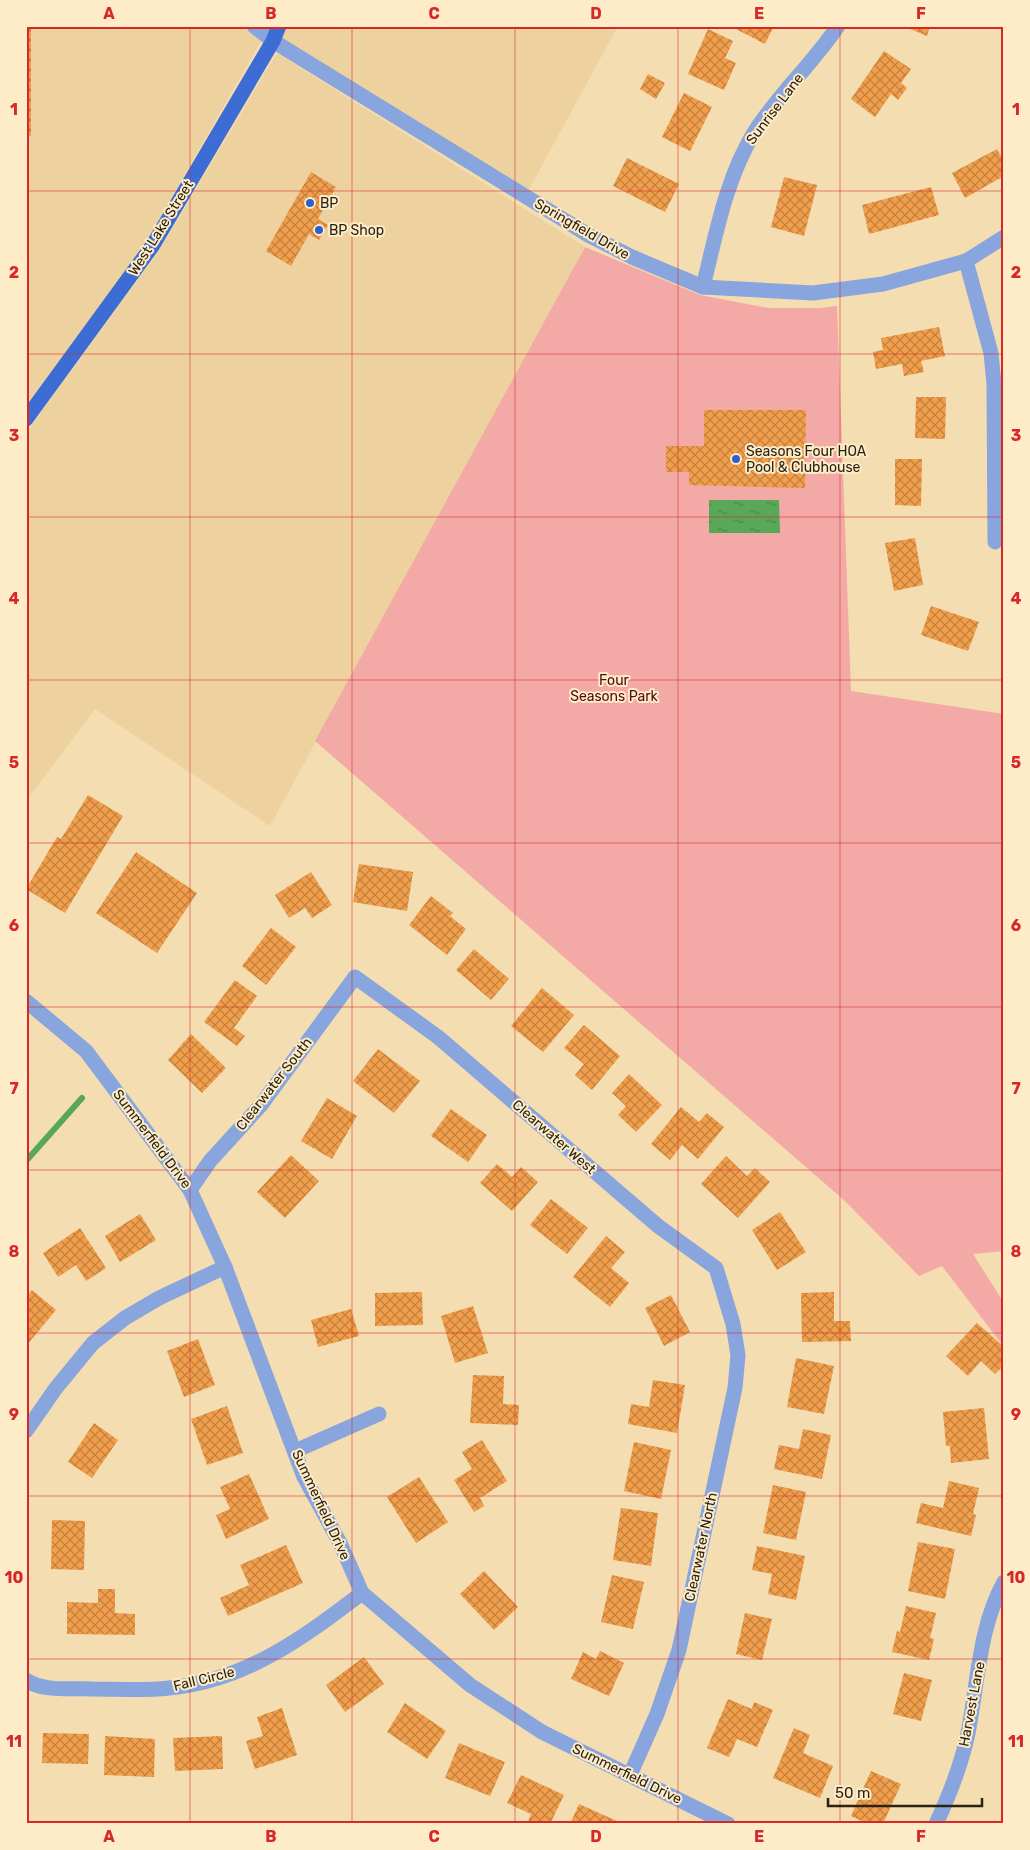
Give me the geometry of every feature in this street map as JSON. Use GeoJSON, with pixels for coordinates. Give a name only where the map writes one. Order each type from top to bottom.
{"type":"FeatureCollection","features":[{"type":"Feature","properties":{"kind":"main road","name":"West Lake Street"},"geometry":{"type":"LineString","coordinates":[[26,419],[153,245],[273,41],[279,26]]}},
{"type":"Feature","properties":{"kind":"street","name":"Springfield Drive"},"geometry":{"type":"LineString","coordinates":[[254,26],[273,41],[590,236],[632,257],[703,287],[778,292],[822,292],[883,284],[966,261],[1004,237]]}},
{"type":"Feature","properties":{"kind":"street","name":"Sunrise Lane"},"geometry":{"type":"LineString","coordinates":[[703,287],[725,197],[742,156],[756,130],[838,26]]}},
{"type":"Feature","properties":{"kind":"street"},"geometry":{"type":"LineString","coordinates":[[966,261],[991,353],[994,384],[995,542]]}},
{"type":"Feature","properties":{"kind":"street","name":"Clearwater South"},"geometry":{"type":"LineString","coordinates":[[190,1190],[210,1162],[261,1105],[355,977]]}},
{"type":"Feature","properties":{"kind":"street","name":"Clearwater West"},"geometry":{"type":"LineString","coordinates":[[355,977],[438,1038],[658,1226],[716,1268],[730,1312]]}},
{"type":"Feature","properties":{"kind":"street","name":"Summerfield Drive"},"geometry":{"type":"LineString","coordinates":[[26,1001],[86,1051],[190,1190],[225,1267],[304,1477],[340,1543],[362,1593],[470,1685],[542,1732],[728,1824]]}},
{"type":"Feature","properties":{"kind":"street"},"geometry":{"type":"LineString","coordinates":[[26,1431],[56,1388],[93,1343],[125,1318],[159,1298],[225,1267]]}},
{"type":"Feature","properties":{"kind":"street","name":"Clearwater North"},"geometry":{"type":"LineString","coordinates":[[630,1775],[657,1714],[679,1650],[735,1388],[738,1355],[730,1312]]}},
{"type":"Feature","properties":{"kind":"street"},"geometry":{"type":"LineString","coordinates":[[295,1451],[379,1414]]}},
{"type":"Feature","properties":{"kind":"street","name":"Harvest Lane"},"geometry":{"type":"LineString","coordinates":[[936,1824],[949,1795],[962,1757],[986,1628],[1004,1582]]}},
{"type":"Feature","properties":{"kind":"street","name":"Fall Circle"},"geometry":{"type":"LineString","coordinates":[[26,1680],[34,1685],[60,1688],[153,1690],[190,1685],[229,1675],[266,1660],[315,1629],[362,1593]]}},
{"type":"Feature","properties":{"kind":"shaded area"},"geometry":{"type":"Polygon","coordinates":[[[26,26],[242,26],[261,41],[145,244],[26,405],[26,26]]]}},
{"type":"Feature","properties":{"kind":"shaded area"},"geometry":{"type":"Polygon","coordinates":[[[287,26],[618,26],[528,191],[282,38],[287,26]]]}},
{"type":"Feature","properties":{"kind":"shaded area"},"geometry":{"type":"Polygon","coordinates":[[[277,53],[585,247],[270,826],[95,709],[26,801],[26,433],[159,251],[277,53]]]}},
{"type":"Feature","properties":{"kind":"green space","name":"Four Seasons Park"},"geometry":{"type":"Polygon","coordinates":[[[585,247],[700,295],[768,308],[820,308],[837,306],[851,691],[1004,714],[1004,1251],[973,1254],[1004,1303],[1004,1347],[942,1266],[919,1276],[845,1201],[315,741],[585,247]]]}},
{"type":"Feature","properties":{"kind":"water"},"geometry":{"type":"Polygon","coordinates":[[[709,500],[779,500],[780,533],[709,533],[709,500]]]}},
{"type":"Feature","properties":{"kind":"building"},"geometry":{"type":"Polygon","coordinates":[[[26,26],[31,26],[31,136],[26,136],[26,26]]]}},
{"type":"Feature","properties":{"kind":"building"},"geometry":{"type":"Polygon","coordinates":[[[730,26],[774,26],[765,44],[730,26]]]}},
{"type":"Feature","properties":{"kind":"building"},"geometry":{"type":"Polygon","coordinates":[[[903,26],[930,26],[927,36],[903,26]]]}},
{"type":"Feature","properties":{"kind":"building"},"geometry":{"type":"Polygon","coordinates":[[[708,29],[733,41],[725,58],[736,63],[724,90],[688,74],[708,29]]]}},
{"type":"Feature","properties":{"kind":"building"},"geometry":{"type":"Polygon","coordinates":[[[884,51],[911,69],[901,83],[907,88],[898,100],[891,94],[875,117],[851,99],[884,51]]]}},
{"type":"Feature","properties":{"kind":"building"},"geometry":{"type":"Polygon","coordinates":[[[648,74],[665,83],[656,99],[640,89],[648,74]]]}},
{"type":"Feature","properties":{"kind":"building"},"geometry":{"type":"Polygon","coordinates":[[[684,93],[712,107],[690,151],[662,137],[684,93]]]}},
{"type":"Feature","properties":{"kind":"building"},"geometry":{"type":"Polygon","coordinates":[[[997,149],[1004,161],[1004,176],[965,198],[952,173],[997,149]]]}},
{"type":"Feature","properties":{"kind":"building"},"geometry":{"type":"Polygon","coordinates":[[[627,158],[679,184],[665,212],[613,186],[627,158]]]}},
{"type":"Feature","properties":{"kind":"building","name":"BP"},"geometry":{"type":"Polygon","coordinates":[[[311,172],[336,187],[318,219],[328,225],[319,240],[309,234],[291,266],[266,251],[311,172]]]}},
{"type":"Feature","properties":{"kind":"building"},"geometry":{"type":"Polygon","coordinates":[[[784,177],[817,185],[804,236],[771,227],[784,177]]]}},
{"type":"Feature","properties":{"kind":"building"},"geometry":{"type":"Polygon","coordinates":[[[931,187],[939,215],[869,234],[862,205],[931,187]]]}},
{"type":"Feature","properties":{"kind":"building"},"geometry":{"type":"Polygon","coordinates":[[[939,327],[945,356],[921,361],[924,372],[904,376],[902,364],[876,369],[873,352],[883,350],[881,338],[939,327]]]}},
{"type":"Feature","properties":{"kind":"building"},"geometry":{"type":"Polygon","coordinates":[[[916,397],[946,397],[945,439],[915,438],[916,397]]]}},
{"type":"Feature","properties":{"kind":"building","name":"Seasons Four HOA Pool & Clubhouse"},"geometry":{"type":"Polygon","coordinates":[[[704,410],[806,410],[805,488],[689,485],[689,472],[666,472],[666,446],[704,446],[704,410]]]}},
{"type":"Feature","properties":{"kind":"building"},"geometry":{"type":"Polygon","coordinates":[[[895,459],[922,459],[921,506],[895,505],[895,459]]]}},
{"type":"Feature","properties":{"kind":"building"},"geometry":{"type":"Polygon","coordinates":[[[915,538],[923,585],[894,591],[885,543],[915,538]]]}},
{"type":"Feature","properties":{"kind":"building"},"geometry":{"type":"Polygon","coordinates":[[[931,606],[979,622],[968,651],[921,635],[931,606]]]}},
{"type":"Feature","properties":{"kind":"building"},"geometry":{"type":"Polygon","coordinates":[[[88,795],[123,816],[65,913],[26,889],[57,837],[61,839],[88,795]]]}},
{"type":"Feature","properties":{"kind":"building"},"geometry":{"type":"Polygon","coordinates":[[[136,852],[197,893],[157,953],[96,913],[136,852]]]}},
{"type":"Feature","properties":{"kind":"building"},"geometry":{"type":"Polygon","coordinates":[[[359,864],[413,872],[407,911],[353,902],[359,864]]]}},
{"type":"Feature","properties":{"kind":"building"},"geometry":{"type":"Polygon","coordinates":[[[311,872],[332,905],[312,918],[305,908],[289,918],[275,895],[311,872]]]}},
{"type":"Feature","properties":{"kind":"building"},"geometry":{"type":"Polygon","coordinates":[[[431,896],[453,913],[450,916],[466,929],[447,955],[409,925],[431,896]]]}},
{"type":"Feature","properties":{"kind":"building"},"geometry":{"type":"Polygon","coordinates":[[[271,928],[296,947],[266,985],[242,966],[271,928]]]}},
{"type":"Feature","properties":{"kind":"building"},"geometry":{"type":"Polygon","coordinates":[[[474,949],[509,979],[491,1000],[456,970],[474,949]]]}},
{"type":"Feature","properties":{"kind":"building"},"geometry":{"type":"Polygon","coordinates":[[[235,980],[257,996],[234,1028],[245,1036],[237,1046],[204,1022],[235,980]]]}},
{"type":"Feature","properties":{"kind":"building"},"geometry":{"type":"Polygon","coordinates":[[[542,988],[574,1015],[543,1052],[511,1026],[542,988]]]}},
{"type":"Feature","properties":{"kind":"building"},"geometry":{"type":"Polygon","coordinates":[[[584,1025],[620,1056],[592,1090],[575,1075],[584,1064],[564,1048],[584,1025]]]}},
{"type":"Feature","properties":{"kind":"building"},"geometry":{"type":"Polygon","coordinates":[[[191,1034],[226,1068],[202,1093],[168,1060],[191,1034]]]}},
{"type":"Feature","properties":{"kind":"building"},"geometry":{"type":"Polygon","coordinates":[[[378,1049],[420,1081],[394,1113],[353,1081],[378,1049]]]}},
{"type":"Feature","properties":{"kind":"building"},"geometry":{"type":"Polygon","coordinates":[[[629,1074],[662,1105],[636,1132],[618,1115],[626,1106],[612,1093],[629,1074]]]}},
{"type":"Feature","properties":{"kind":"building"},"geometry":{"type":"Polygon","coordinates":[[[327,1098],[357,1116],[332,1159],[301,1141],[327,1098]]]}},
{"type":"Feature","properties":{"kind":"building"},"geometry":{"type":"Polygon","coordinates":[[[681,1107],[699,1122],[707,1113],[724,1127],[698,1159],[682,1145],[670,1160],[651,1144],[681,1107]]]}},
{"type":"Feature","properties":{"kind":"building"},"geometry":{"type":"Polygon","coordinates":[[[451,1109],[487,1135],[468,1162],[431,1136],[451,1109]]]}},
{"type":"Feature","properties":{"kind":"building"},"geometry":{"type":"Polygon","coordinates":[[[291,1155],[319,1181],[285,1218],[257,1192],[291,1155]]]}},
{"type":"Feature","properties":{"kind":"building"},"geometry":{"type":"Polygon","coordinates":[[[726,1156],[747,1176],[755,1168],[770,1182],[738,1218],[701,1184],[726,1156]]]}},
{"type":"Feature","properties":{"kind":"building"},"geometry":{"type":"Polygon","coordinates":[[[497,1164],[512,1177],[521,1167],[538,1182],[512,1211],[480,1183],[497,1164]]]}},
{"type":"Feature","properties":{"kind":"building"},"geometry":{"type":"Polygon","coordinates":[[[551,1199],[588,1228],[567,1254],[530,1225],[551,1199]]]}},
{"type":"Feature","properties":{"kind":"building"},"geometry":{"type":"Polygon","coordinates":[[[780,1212],[806,1252],[777,1270],[752,1230],[780,1212]]]}},
{"type":"Feature","properties":{"kind":"building"},"geometry":{"type":"Polygon","coordinates":[[[140,1214],[156,1240],[120,1262],[105,1236],[140,1214]]]}},
{"type":"Feature","properties":{"kind":"building"},"geometry":{"type":"Polygon","coordinates":[[[80,1228],[106,1268],[86,1281],[76,1265],[58,1277],[43,1253],[80,1228]]]}},
{"type":"Feature","properties":{"kind":"building"},"geometry":{"type":"Polygon","coordinates":[[[606,1236],[625,1252],[611,1268],[629,1283],[610,1307],[573,1277],[606,1236]]]}},
{"type":"Feature","properties":{"kind":"building"},"geometry":{"type":"Polygon","coordinates":[[[32,1290],[56,1310],[26,1346],[26,1297],[32,1290]]]}},
{"type":"Feature","properties":{"kind":"building"},"geometry":{"type":"Polygon","coordinates":[[[422,1292],[423,1325],[375,1326],[375,1293],[422,1292]]]}},
{"type":"Feature","properties":{"kind":"building"},"geometry":{"type":"Polygon","coordinates":[[[834,1292],[834,1321],[850,1321],[851,1341],[802,1342],[801,1293],[834,1292]]]}},
{"type":"Feature","properties":{"kind":"building"},"geometry":{"type":"Polygon","coordinates":[[[671,1295],[690,1332],[664,1346],[645,1308],[671,1295]]]}},
{"type":"Feature","properties":{"kind":"building"},"geometry":{"type":"Polygon","coordinates":[[[473,1306],[488,1353],[455,1363],[441,1316],[473,1306]]]}},
{"type":"Feature","properties":{"kind":"building"},"geometry":{"type":"Polygon","coordinates":[[[351,1309],[359,1336],[318,1347],[311,1320],[351,1309]]]}},
{"type":"Feature","properties":{"kind":"building"},"geometry":{"type":"Polygon","coordinates":[[[977,1323],[1004,1347],[1004,1365],[995,1374],[981,1361],[968,1376],[946,1356],[977,1323]]]}},
{"type":"Feature","properties":{"kind":"building"},"geometry":{"type":"Polygon","coordinates":[[[198,1339],[215,1385],[184,1397],[167,1351],[198,1339]]]}},
{"type":"Feature","properties":{"kind":"building"},"geometry":{"type":"Polygon","coordinates":[[[796,1358],[834,1366],[824,1414],[787,1407],[796,1358]]]}},
{"type":"Feature","properties":{"kind":"building"},"geometry":{"type":"Polygon","coordinates":[[[473,1375],[504,1376],[503,1404],[519,1405],[518,1425],[470,1423],[473,1375]]]}},
{"type":"Feature","properties":{"kind":"building"},"geometry":{"type":"Polygon","coordinates":[[[653,1380],[685,1385],[677,1433],[628,1424],[631,1404],[649,1407],[653,1380]]]}},
{"type":"Feature","properties":{"kind":"building"},"geometry":{"type":"Polygon","coordinates":[[[227,1406],[243,1453],[207,1465],[191,1419],[227,1406]]]}},
{"type":"Feature","properties":{"kind":"building"},"geometry":{"type":"Polygon","coordinates":[[[984,1408],[989,1459],[951,1463],[950,1446],[946,1446],[943,1412],[984,1408]]]}},
{"type":"Feature","properties":{"kind":"building"},"geometry":{"type":"Polygon","coordinates":[[[94,1423],[118,1440],[92,1478],[68,1462],[94,1423]]]}},
{"type":"Feature","properties":{"kind":"building"},"geometry":{"type":"Polygon","coordinates":[[[803,1429],[831,1435],[822,1479],[774,1469],[779,1445],[799,1449],[803,1429]]]}},
{"type":"Feature","properties":{"kind":"building"},"geometry":{"type":"Polygon","coordinates":[[[482,1440],[507,1481],[480,1498],[484,1506],[474,1512],[454,1480],[472,1469],[462,1452],[482,1440]]]}},
{"type":"Feature","properties":{"kind":"building"},"geometry":{"type":"Polygon","coordinates":[[[634,1442],[671,1450],[661,1499],[624,1491],[634,1442]]]}},
{"type":"Feature","properties":{"kind":"building"},"geometry":{"type":"Polygon","coordinates":[[[249,1474],[269,1519],[226,1539],[216,1515],[230,1509],[220,1487],[249,1474]]]}},
{"type":"Feature","properties":{"kind":"building"},"geometry":{"type":"Polygon","coordinates":[[[419,1477],[448,1522],[416,1543],[387,1497],[419,1477]]]}},
{"type":"Feature","properties":{"kind":"building"},"geometry":{"type":"Polygon","coordinates":[[[949,1481],[979,1488],[973,1514],[976,1515],[971,1536],[916,1523],[921,1503],[943,1508],[949,1481]]]}},
{"type":"Feature","properties":{"kind":"building"},"geometry":{"type":"Polygon","coordinates":[[[773,1485],[806,1492],[796,1540],[763,1533],[773,1485]]]}},
{"type":"Feature","properties":{"kind":"building"},"geometry":{"type":"Polygon","coordinates":[[[621,1508],[658,1513],[651,1566],[613,1560],[621,1508]]]}},
{"type":"Feature","properties":{"kind":"building"},"geometry":{"type":"Polygon","coordinates":[[[52,1520],[85,1521],[84,1570],[51,1569],[52,1520]]]}},
{"type":"Feature","properties":{"kind":"building"},"geometry":{"type":"Polygon","coordinates":[[[918,1542],[955,1549],[945,1599],[908,1591],[918,1542]]]}},
{"type":"Feature","properties":{"kind":"building"},"geometry":{"type":"Polygon","coordinates":[[[286,1545],[303,1583],[228,1616],[220,1598],[249,1585],[240,1565],[286,1545]]]}},
{"type":"Feature","properties":{"kind":"building"},"geometry":{"type":"Polygon","coordinates":[[[757,1546],[805,1556],[796,1600],[768,1594],[772,1574],[752,1570],[757,1546]]]}},
{"type":"Feature","properties":{"kind":"building"},"geometry":{"type":"Polygon","coordinates":[[[484,1571],[518,1607],[494,1630],[460,1594],[484,1571]]]}},
{"type":"Feature","properties":{"kind":"building"},"geometry":{"type":"Polygon","coordinates":[[[612,1575],[644,1582],[633,1629],[601,1622],[612,1575]]]}},
{"type":"Feature","properties":{"kind":"building"},"geometry":{"type":"Polygon","coordinates":[[[98,1589],[115,1589],[115,1613],[135,1614],[135,1635],[67,1634],[67,1602],[98,1603],[98,1589]]]}},
{"type":"Feature","properties":{"kind":"building"},"geometry":{"type":"Polygon","coordinates":[[[906,1606],[936,1613],[930,1638],[934,1639],[929,1660],[892,1652],[897,1631],[900,1632],[906,1606]]]}},
{"type":"Feature","properties":{"kind":"building"},"geometry":{"type":"Polygon","coordinates":[[[745,1613],[772,1619],[762,1660],[736,1654],[745,1613]]]}},
{"type":"Feature","properties":{"kind":"building"},"geometry":{"type":"Polygon","coordinates":[[[600,1651],[624,1663],[609,1696],[571,1679],[583,1652],[596,1659],[600,1651]]]}},
{"type":"Feature","properties":{"kind":"building"},"geometry":{"type":"Polygon","coordinates":[[[364,1657],[384,1684],[345,1712],[326,1685],[364,1657]]]}},
{"type":"Feature","properties":{"kind":"building"},"geometry":{"type":"Polygon","coordinates":[[[904,1673],[932,1680],[921,1721],[893,1714],[904,1673]]]}},
{"type":"Feature","properties":{"kind":"building"},"geometry":{"type":"Polygon","coordinates":[[[728,1699],[752,1709],[754,1702],[773,1710],[757,1747],[737,1739],[729,1757],[707,1748],[728,1699]]]}},
{"type":"Feature","properties":{"kind":"building"},"geometry":{"type":"Polygon","coordinates":[[[405,1703],[446,1731],[427,1759],[387,1732],[405,1703]]]}},
{"type":"Feature","properties":{"kind":"building"},"geometry":{"type":"Polygon","coordinates":[[[282,1708],[297,1755],[255,1769],[246,1741],[263,1736],[257,1717],[282,1708]]]}},
{"type":"Feature","properties":{"kind":"building"},"geometry":{"type":"Polygon","coordinates":[[[794,1728],[810,1735],[803,1753],[833,1766],[820,1798],[773,1778],[794,1728]]]}},
{"type":"Feature","properties":{"kind":"building"},"geometry":{"type":"Polygon","coordinates":[[[43,1733],[89,1734],[88,1764],[42,1763],[43,1733]]]}},
{"type":"Feature","properties":{"kind":"building"},"geometry":{"type":"Polygon","coordinates":[[[105,1736],[155,1739],[154,1777],[104,1775],[105,1736]]]}},
{"type":"Feature","properties":{"kind":"building"},"geometry":{"type":"Polygon","coordinates":[[[222,1736],[223,1769],[175,1771],[173,1738],[222,1736]]]}},
{"type":"Feature","properties":{"kind":"building"},"geometry":{"type":"Polygon","coordinates":[[[459,1743],[505,1762],[490,1796],[445,1778],[459,1743]]]}},
{"type":"Feature","properties":{"kind":"building"},"geometry":{"type":"Polygon","coordinates":[[[871,1771],[901,1784],[883,1824],[868,1824],[851,1816],[871,1771]]]}},
{"type":"Feature","properties":{"kind":"building"},"geometry":{"type":"Polygon","coordinates":[[[521,1775],[564,1795],[550,1824],[527,1824],[531,1814],[507,1803],[521,1775]]]}},
{"type":"Feature","properties":{"kind":"building"},"geometry":{"type":"Polygon","coordinates":[[[579,1804],[617,1821],[616,1824],[570,1824],[579,1804]]]}},
{"type":"Feature","properties":{"kind":"waterway"},"geometry":{"type":"LineString","coordinates":[[26,1161],[82,1098]]}},
{"type":"Feature","properties":{"kind":"place","name":"BP"},"geometry":{"type":"Point","coordinates":[310,203]}},
{"type":"Feature","properties":{"kind":"place","name":"BP Shop"},"geometry":{"type":"Point","coordinates":[319,230]}},
{"type":"Feature","properties":{"kind":"place","name":"Seasons Four HOA Pool & Clubhouse"},"geometry":{"type":"Point","coordinates":[736,459]}}]}
